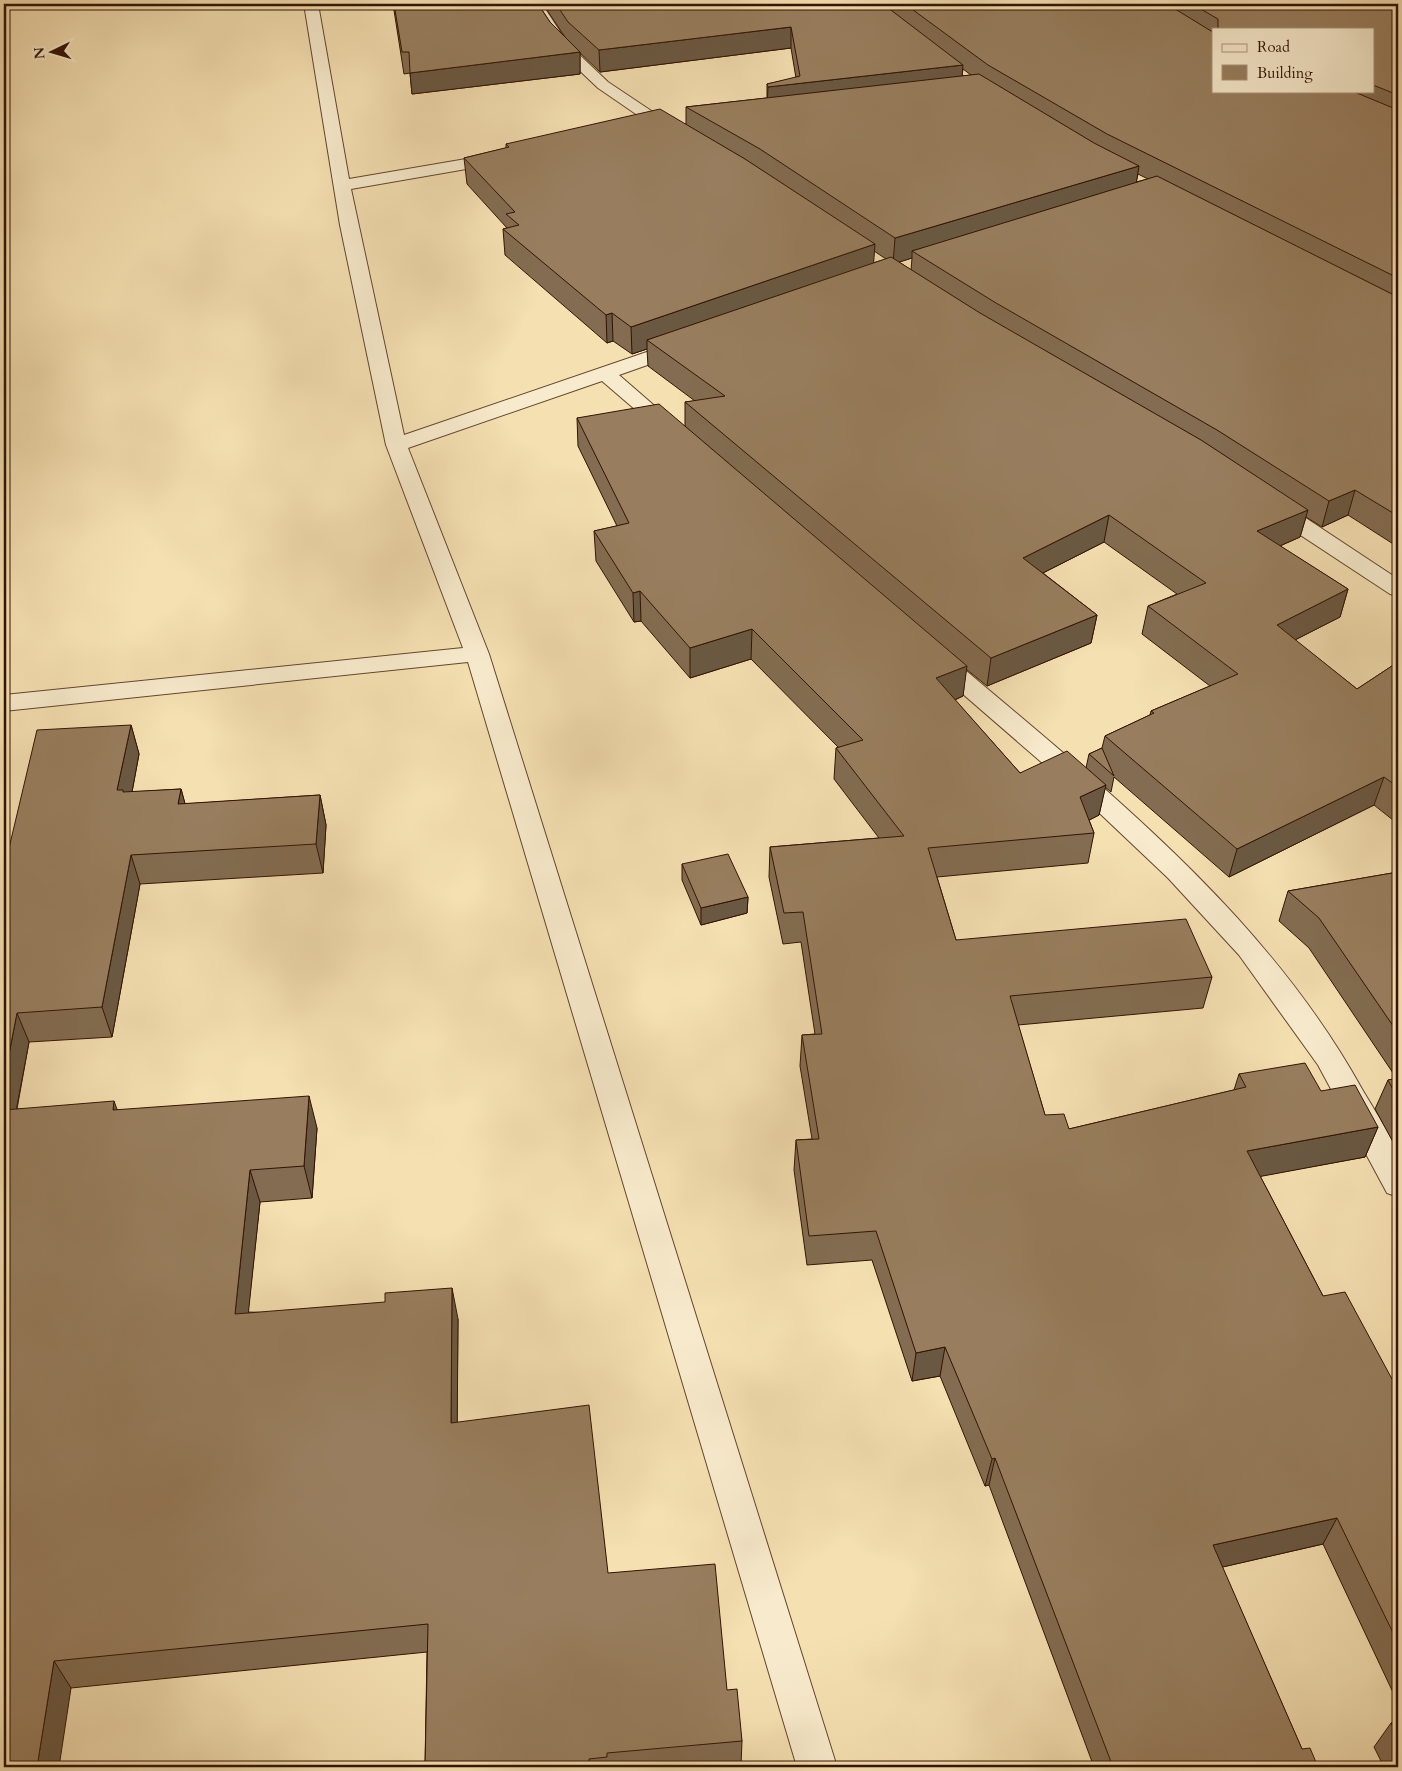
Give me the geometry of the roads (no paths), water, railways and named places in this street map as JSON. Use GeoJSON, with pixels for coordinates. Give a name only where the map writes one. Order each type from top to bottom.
{"type":"FeatureCollection","features":[{"type":"Feature","properties":{"kind":"street"},"geometry":{"type":"LineString","coordinates":[[311,4],[342,185],[396,445],[477,654],[817,1767]]}},
{"type":"Feature","properties":{"kind":"street"},"geometry":{"type":"LineString","coordinates":[[535,4],[563,47],[570,54],[603,85],[664,128]]}},
{"type":"Feature","properties":{"kind":"street"},"geometry":{"type":"LineString","coordinates":[[645,131],[664,128],[686,133]]}},
{"type":"Feature","properties":{"kind":"street"},"geometry":{"type":"LineString","coordinates":[[342,185],[520,154]]}},
{"type":"Feature","properties":{"kind":"street"},"geometry":{"type":"LineString","coordinates":[[396,445],[697,341]]}},
{"type":"Feature","properties":{"kind":"street"},"geometry":{"type":"LineString","coordinates":[[605,373],[688,444]]}},
{"type":"Feature","properties":{"kind":"street"},"geometry":{"type":"LineString","coordinates":[[1260,498],[1398,589]]}},
{"type":"Feature","properties":{"kind":"street"},"geometry":{"type":"LineString","coordinates":[[920,645],[1101,800],[1171,864],[1249,948],[1329,1057],[1398,1184]]}},
{"type":"Feature","properties":{"kind":"street"},"geometry":{"type":"LineString","coordinates":[[4,703],[477,654]]}}]}
